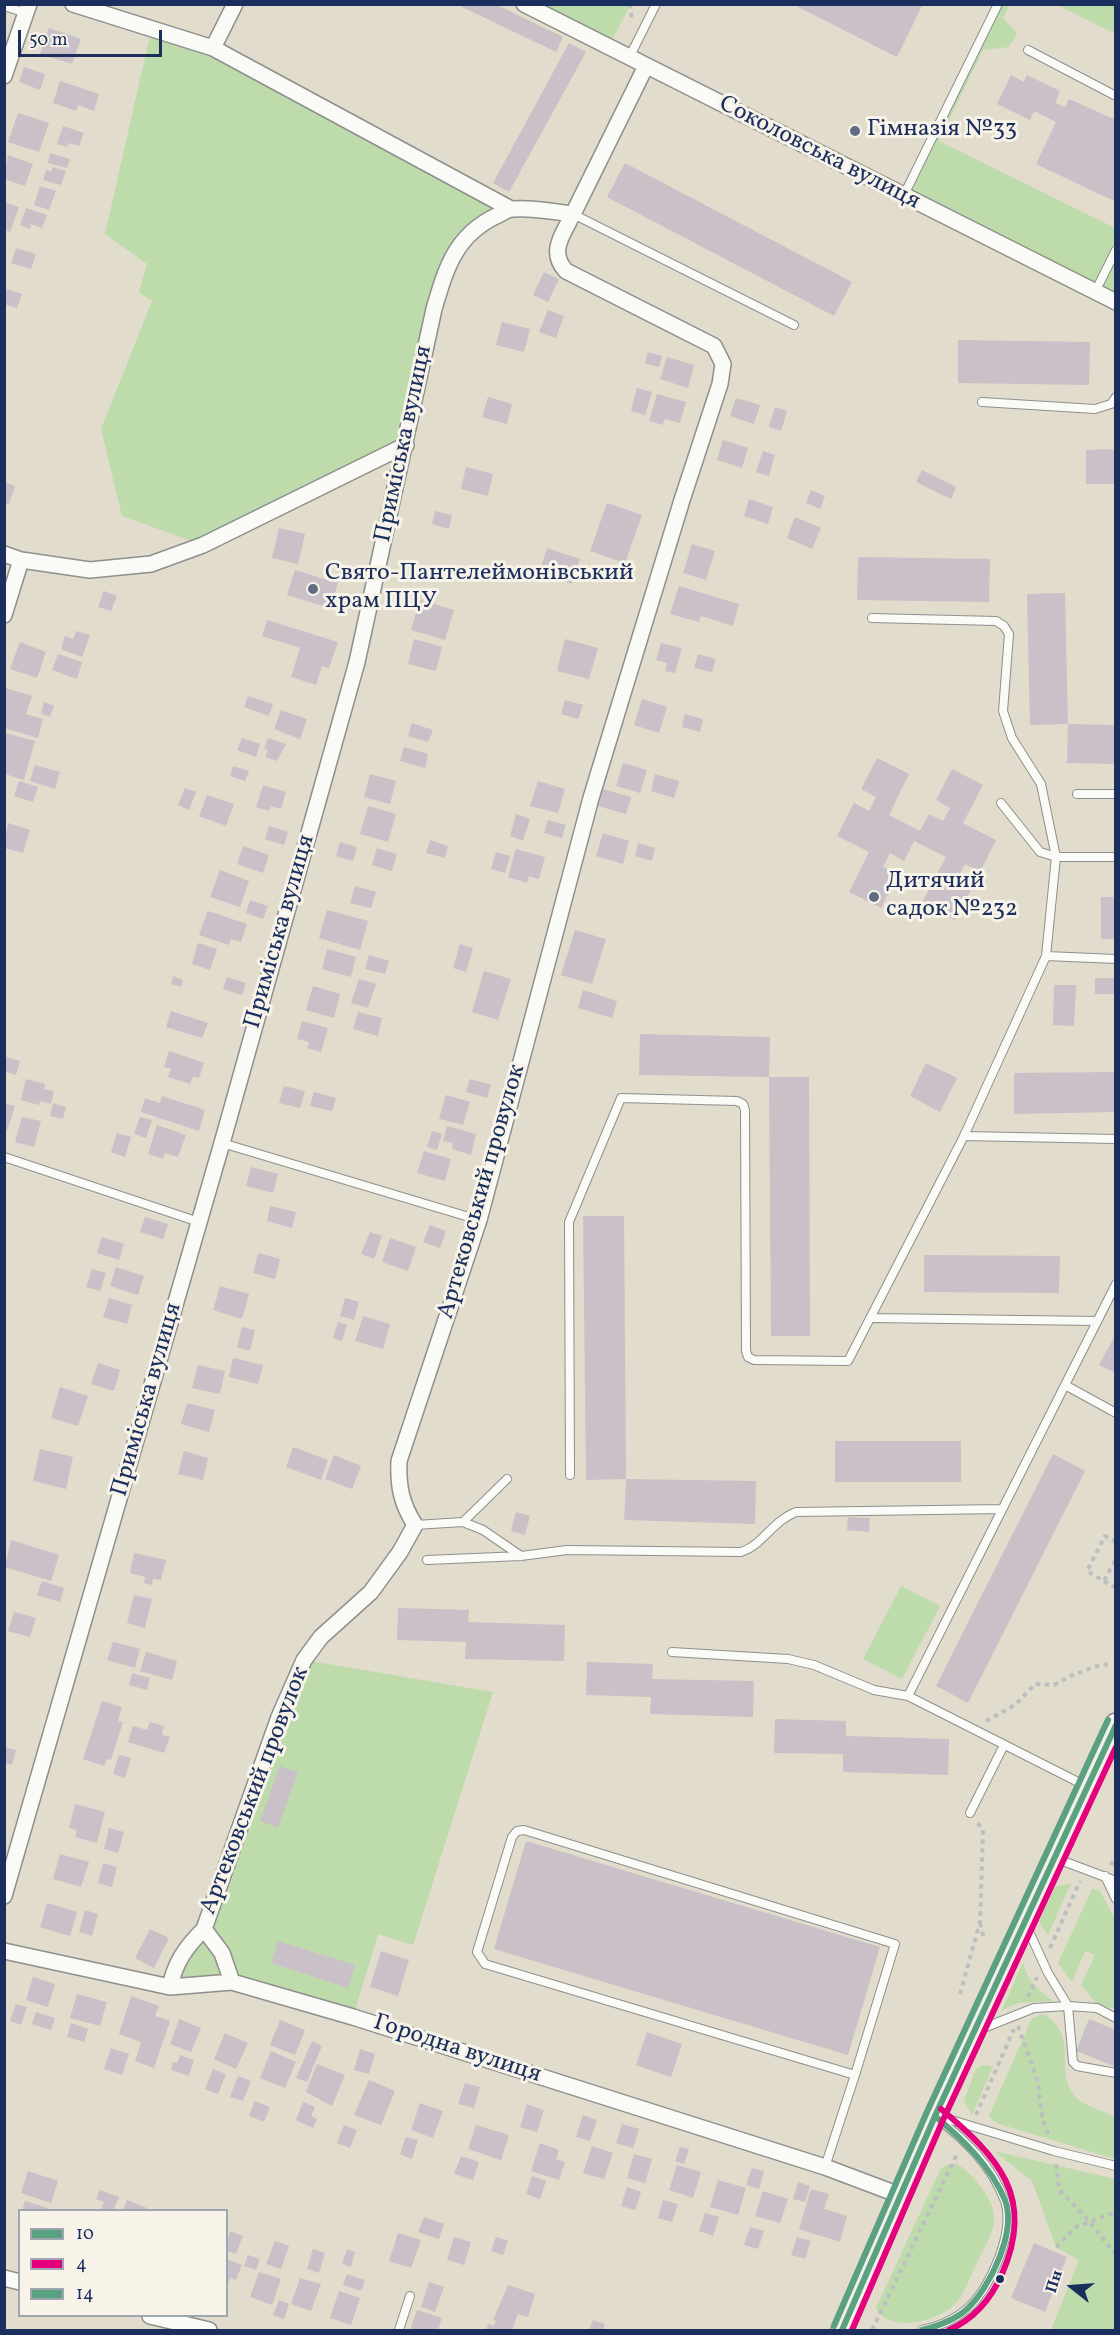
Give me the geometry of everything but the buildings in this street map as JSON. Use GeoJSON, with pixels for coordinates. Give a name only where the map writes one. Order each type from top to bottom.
{"type":"FeatureCollection","features":[{"type":"Feature","properties":{"kind":"main road"},"geometry":{"type":"LineString","coordinates":[[842,2331],[935,2116],[1116,1724]]}},
{"type":"Feature","properties":{"kind":"street"},"geometry":{"type":"LineString","coordinates":[[73,4],[213,48],[511,208],[573,214],[646,66]]}},
{"type":"Feature","properties":{"kind":"street"},"geometry":{"type":"LineString","coordinates":[[213,48],[235,4]]}},
{"type":"Feature","properties":{"kind":"street","name":"Соколовська вулиця"},"geometry":{"type":"LineString","coordinates":[[524,4],[903,197],[1116,302]]}},
{"type":"Feature","properties":{"kind":"street"},"geometry":{"type":"LineString","coordinates":[[4,76],[27,9]]}},
{"type":"Feature","properties":{"kind":"street","name":"Приміська вулиця"},"geometry":{"type":"LineString","coordinates":[[4,1896],[222,1143],[357,662],[434,309],[444,276],[457,248],[471,230],[511,208]]}},
{"type":"Feature","properties":{"kind":"street","name":"Артековський провулок"},"geometry":{"type":"LineString","coordinates":[[170,1987],[174,1966],[187,1946],[204,1929],[272,1737],[304,1660],[321,1637],[371,1592],[400,1552],[415,1525],[405,1509],[398,1485],[399,1461],[479,1220],[591,798],[720,384],[723,364],[714,346],[566,271],[558,263],[556,249],[573,214]]}},
{"type":"Feature","properties":{"kind":"street"},"geometry":{"type":"LineString","coordinates":[[4,554],[21,560],[90,570],[151,564],[203,545],[406,445]]}},
{"type":"Feature","properties":{"kind":"street"},"geometry":{"type":"LineString","coordinates":[[4,615],[21,560]]}},
{"type":"Feature","properties":{"kind":"street"},"geometry":{"type":"LineString","coordinates":[[204,1929],[222,1953],[232,1982]]}},
{"type":"Feature","properties":{"kind":"street","name":"Городна вулиця"},"geometry":{"type":"LineString","coordinates":[[4,1951],[170,1987],[232,1982],[353,2017],[825,2167],[902,2196]]}},
{"type":"Feature","properties":{"kind":"street"},"geometry":{"type":"LineString","coordinates":[[154,2317],[209,2331]]}},
{"type":"Feature","properties":{"kind":"lane"},"geometry":{"type":"LineString","coordinates":[[629,58],[656,4]]}},
{"type":"Feature","properties":{"kind":"lane"},"geometry":{"type":"LineString","coordinates":[[903,197],[998,4]]}},
{"type":"Feature","properties":{"kind":"lane"},"geometry":{"type":"LineString","coordinates":[[4,6],[27,9]]}},
{"type":"Feature","properties":{"kind":"lane"},"geometry":{"type":"LineString","coordinates":[[1028,50],[1116,96]]}},
{"type":"Feature","properties":{"kind":"lane"},"geometry":{"type":"LineString","coordinates":[[573,214],[794,325]]}},
{"type":"Feature","properties":{"kind":"lane"},"geometry":{"type":"LineString","coordinates":[[1095,292],[1116,250]]}},
{"type":"Feature","properties":{"kind":"lane"},"geometry":{"type":"LineString","coordinates":[[982,402],[1095,409],[1111,404],[1116,397]]}},
{"type":"Feature","properties":{"kind":"lane"},"geometry":{"type":"LineString","coordinates":[[570,1475],[570,1222],[621,1098],[737,1101],[743,1104],[745,1110],[746,1351],[748,1357],[754,1360],[848,1361],[873,1318],[964,1136],[1046,956],[1056,857],[1041,784],[1012,738],[1003,711],[1009,634],[1004,626],[996,621],[872,618]]}},
{"type":"Feature","properties":{"kind":"lane"},"geometry":{"type":"LineString","coordinates":[[1077,794],[1116,794]]}},
{"type":"Feature","properties":{"kind":"lane"},"geometry":{"type":"LineString","coordinates":[[1000,803],[1040,852],[1056,857],[1116,857]]}},
{"type":"Feature","properties":{"kind":"lane"},"geometry":{"type":"LineString","coordinates":[[1046,956],[1116,959]]}},
{"type":"Feature","properties":{"kind":"lane"},"geometry":{"type":"LineString","coordinates":[[964,1136],[1116,1139]]}},
{"type":"Feature","properties":{"kind":"lane"},"geometry":{"type":"LineString","coordinates":[[222,1143],[479,1220]]}},
{"type":"Feature","properties":{"kind":"lane"},"geometry":{"type":"LineString","coordinates":[[4,1156],[199,1222]]}},
{"type":"Feature","properties":{"kind":"lane"},"geometry":{"type":"LineString","coordinates":[[908,1696],[1116,1284]]}},
{"type":"Feature","properties":{"kind":"lane"},"geometry":{"type":"LineString","coordinates":[[873,1318],[1097,1321]]}},
{"type":"Feature","properties":{"kind":"lane"},"geometry":{"type":"LineString","coordinates":[[1065,1384],[1116,1413]]}},
{"type":"Feature","properties":{"kind":"lane"},"geometry":{"type":"LineString","coordinates":[[463,1522],[507,1479]]}},
{"type":"Feature","properties":{"kind":"lane"},"geometry":{"type":"LineString","coordinates":[[427,1560],[521,1556],[567,1550],[741,1552],[751,1549],[782,1517],[796,1512],[1002,1509]]}},
{"type":"Feature","properties":{"kind":"lane"},"geometry":{"type":"LineString","coordinates":[[415,1525],[463,1522],[483,1530],[521,1556]]}},
{"type":"Feature","properties":{"kind":"lane"},"geometry":{"type":"LineString","coordinates":[[672,1652],[788,1659],[814,1665],[874,1690],[908,1696],[1086,1786]]}},
{"type":"Feature","properties":{"kind":"lane"},"geometry":{"type":"LineString","coordinates":[[970,1813],[1004,1745]]}},
{"type":"Feature","properties":{"kind":"lane"},"geometry":{"type":"LineString","coordinates":[[825,2167],[855,2075],[895,1944],[524,1830],[517,1831],[512,1837],[477,1952],[485,1964],[855,2075]]}},
{"type":"Feature","properties":{"kind":"lane"},"geometry":{"type":"LineString","coordinates":[[1054,1858],[1116,1881]]}},
{"type":"Feature","properties":{"kind":"lane"},"geometry":{"type":"LineString","coordinates":[[1105,1876],[1116,1899]]}},
{"type":"Feature","properties":{"kind":"lane"},"geometry":{"type":"LineString","coordinates":[[1025,1921],[1048,1973],[1068,2006],[1072,2062],[1077,2066],[1116,2073]]}},
{"type":"Feature","properties":{"kind":"lane"},"geometry":{"type":"LineString","coordinates":[[974,2032],[1034,2008],[1068,2006],[1097,2008],[1116,2018]]}},
{"type":"Feature","properties":{"kind":"lane"},"geometry":{"type":"LineString","coordinates":[[935,2116],[1054,2151],[1116,2166]]}},
{"type":"Feature","properties":{"kind":"lane"},"geometry":{"type":"LineString","coordinates":[[922,2331],[938,2327],[968,2309],[999,2260],[1007,2226],[1006,2203],[985,2162],[964,2140],[935,2116]]}},
{"type":"Feature","properties":{"kind":"lane"},"geometry":{"type":"LineString","coordinates":[[399,2331],[410,2296]]}},
{"type":"Feature","properties":{"kind":"path"},"geometry":{"type":"LineString","coordinates":[[1116,1542],[1105,1536],[1087,1571],[1116,1588]]}},
{"type":"Feature","properties":{"kind":"path"},"geometry":{"type":"LineString","coordinates":[[1104,1581],[1116,1559]]}},
{"type":"Feature","properties":{"kind":"path"},"geometry":{"type":"LineString","coordinates":[[977,1731],[991,1717],[1015,1705],[1035,1684],[1054,1685],[1090,1668],[1112,1664]]}},
{"type":"Feature","properties":{"kind":"path"},"geometry":{"type":"LineString","coordinates":[[960,1994],[980,1922],[983,1830],[970,1813]]}},
{"type":"Feature","properties":{"kind":"path"},"geometry":{"type":"LineString","coordinates":[[980,1922],[984,1940]]}},
{"type":"Feature","properties":{"kind":"path"},"geometry":{"type":"LineString","coordinates":[[1017,2022],[1038,2082],[1042,2117],[1054,2151],[1059,2190],[1116,2254]]}},
{"type":"Feature","properties":{"kind":"path"},"geometry":{"type":"LineString","coordinates":[[872,2331],[964,2140]]}},
{"type":"Feature","properties":{"kind":"path"},"geometry":{"type":"LineString","coordinates":[[1056,2247],[1076,2227],[1088,2220],[1116,2212]]}},
{"type":"Feature","properties":{"kind":"green space"},"geometry":{"type":"Polygon","coordinates":[[[524,5],[630,5],[608,48],[524,5]]]}},
{"type":"Feature","properties":{"kind":"green space"},"geometry":{"type":"Polygon","coordinates":[[[998,5],[1010,5],[1003,18],[1017,33],[1009,47],[983,50],[939,141],[1115,228],[1115,302],[903,197],[998,5]]]}},
{"type":"Feature","properties":{"kind":"green space"},"geometry":{"type":"Polygon","coordinates":[[[1058,5],[1115,5],[1115,34],[1058,5]]]}},
{"type":"Feature","properties":{"kind":"green space"},"geometry":{"type":"Polygon","coordinates":[[[152,27],[213,48],[511,209],[457,248],[406,445],[203,545],[122,516],[101,429],[152,301],[139,292],[147,264],[105,234],[152,27]]]}},
{"type":"Feature","properties":{"kind":"green space"},"geometry":{"type":"Polygon","coordinates":[[[901,1586],[940,1606],[902,1679],[863,1659],[901,1586]]]}},
{"type":"Feature","properties":{"kind":"green space"},"geometry":{"type":"Polygon","coordinates":[[[304,1660],[493,1692],[413,1945],[378,1934],[353,2017],[232,1982],[170,1987],[204,1929],[304,1660]]]}},
{"type":"Feature","properties":{"kind":"green space"},"geometry":{"type":"Polygon","coordinates":[[[1071,1883],[1048,1935],[1039,1922],[1055,1887],[1071,1883]]]}},
{"type":"Feature","properties":{"kind":"green space"},"geometry":{"type":"Polygon","coordinates":[[[1092,1889],[1099,1890],[1115,1918],[1115,2009],[1097,2004],[1081,1985],[1095,1955],[1085,1951],[1072,1982],[1058,1963],[1092,1889]]]}},
{"type":"Feature","properties":{"kind":"green space"},"geometry":{"type":"Polygon","coordinates":[[[1023,1963],[1034,1985],[1053,2001],[1019,2003],[1002,2010],[1023,1963]]]}},
{"type":"Feature","properties":{"kind":"green space"},"geometry":{"type":"Polygon","coordinates":[[[1043,2014],[1055,2023],[1061,2033],[1066,2078],[1070,2088],[1081,2101],[1115,2117],[1115,2159],[996,2123],[989,2116],[1032,2018],[1043,2014]]]}},
{"type":"Feature","properties":{"kind":"green space"},"geometry":{"type":"Polygon","coordinates":[[[983,2065],[993,2066],[972,2115],[964,2100],[976,2069],[983,2065]]]}},
{"type":"Feature","properties":{"kind":"green space"},"geometry":{"type":"Polygon","coordinates":[[[994,2151],[1115,2179],[1115,2330],[1051,2330],[1079,2260],[1056,2247],[1032,2181],[994,2151]]]}},
{"type":"Feature","properties":{"kind":"green space"},"geometry":{"type":"Polygon","coordinates":[[[957,2164],[972,2177],[988,2197],[994,2216],[991,2234],[957,2302],[939,2315],[928,2319],[903,2323],[892,2321],[876,2308],[940,2170],[946,2165],[957,2164]]]}},
{"type":"Feature","properties":{"kind":"transit line","name":"14"},"geometry":{"type":"LineString","coordinates":[[834,2326],[927,2112],[1108,1720]]}},
{"type":"Feature","properties":{"kind":"transit line","name":"10"},"geometry":{"type":"LineString","coordinates":[[842,2330],[935,2116],[1116,1725]]}},
{"type":"Feature","properties":{"kind":"transit line","name":"4"},"geometry":{"type":"LineString","coordinates":[[852,2330],[943,2120],[1116,1747]]}},
{"type":"Feature","properties":{"kind":"transit line","name":"4"},"geometry":{"type":"LineString","coordinates":[[941,2109],[979,2144],[994,2162],[1006,2181],[1013,2201],[1015,2222],[1011,2247],[993,2292],[974,2314],[949,2330]]}},
{"type":"Feature","properties":{"kind":"transit line","name":"10"},"geometry":{"type":"LineString","coordinates":[[922,2330],[957,2316],[976,2300],[999,2258],[1004,2243],[1008,2213],[999,2187],[984,2164],[935,2116]]}},
{"type":"Feature","properties":{"kind":"place","name":"Гімназія №33"},"geometry":{"type":"Point","coordinates":[855,131]}},
{"type":"Feature","properties":{"kind":"place","name":"Свято-Пантелеймонівський храм ПЦУ"},"geometry":{"type":"Point","coordinates":[313,589]}},
{"type":"Feature","properties":{"kind":"place","name":"Дитячий садок №232"},"geometry":{"type":"Point","coordinates":[874,897]}}]}
